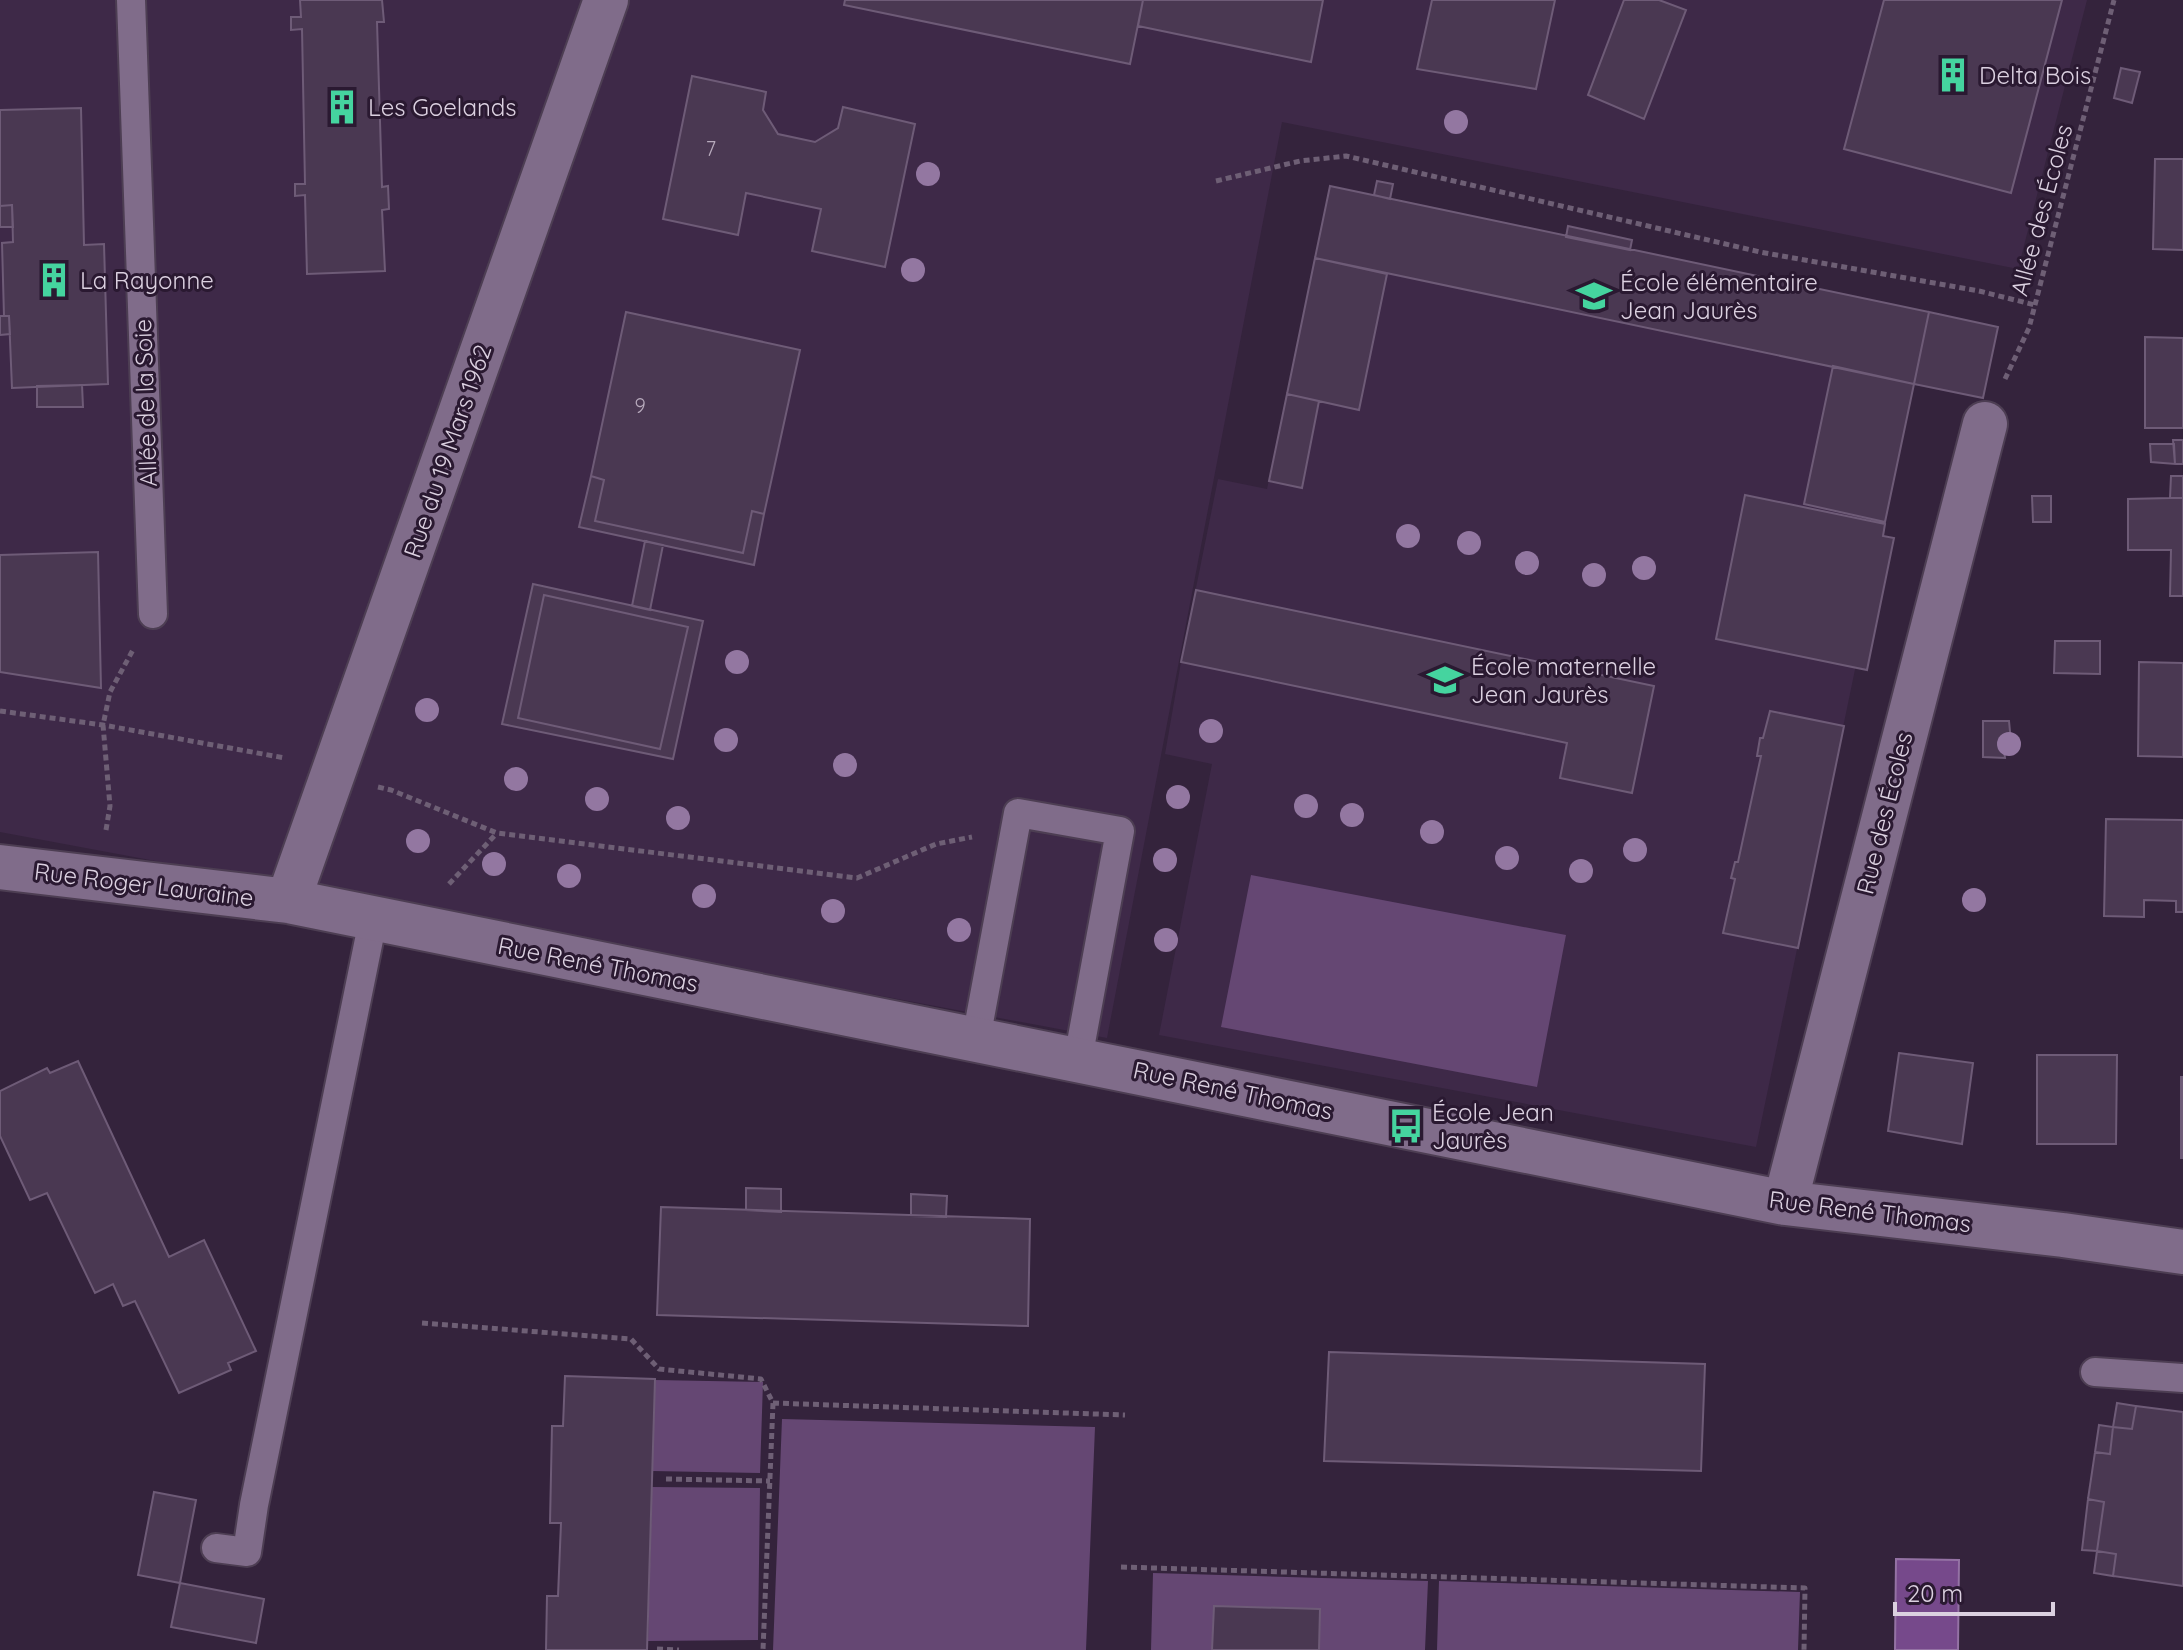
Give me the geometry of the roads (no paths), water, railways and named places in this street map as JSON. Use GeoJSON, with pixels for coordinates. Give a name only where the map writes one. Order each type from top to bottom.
{"type":"FeatureCollection","features":[{"type":"Feature","properties":{"kind":"street","name":"Rue du 19 Mars 1962"},"geometry":{"type":"LineString","coordinates":[[288,901],[606,0]]}},
{"type":"Feature","properties":{"kind":"street","name":"Rue des Écoles"},"geometry":{"type":"LineString","coordinates":[[1785,1203],[1985,424]]}},
{"type":"Feature","properties":{"kind":"street","name":"Rue Roger Lauraine"},"geometry":{"type":"LineString","coordinates":[[0,867],[288,901]]}},
{"type":"Feature","properties":{"kind":"street","name":"Rue René Thomas"},"geometry":{"type":"LineString","coordinates":[[288,901],[1785,1203],[2183,1252]]}},
{"type":"Feature","properties":{"kind":"lane","name":"Allée de la Soie"},"geometry":{"type":"LineString","coordinates":[[131,0],[153,614]]}},
{"type":"Feature","properties":{"kind":"lane"},"geometry":{"type":"LineString","coordinates":[[976,1039],[1018,813],[1120,831],[1078,1059]]}},
{"type":"Feature","properties":{"kind":"lane"},"geometry":{"type":"LineString","coordinates":[[216,1548],[247,1552],[373,920]]}},
{"type":"Feature","properties":{"kind":"lane"},"geometry":{"type":"LineString","coordinates":[[2095,1372],[2183,1378]]}},
{"type":"Feature","properties":{"kind":"place","name":"Delta Bois"},"geometry":{"type":"Point","coordinates":[1953,75]}},
{"type":"Feature","properties":{"kind":"place","name":"Les Goelands"},"geometry":{"type":"Point","coordinates":[342,107]}},
{"type":"Feature","properties":{"kind":"place","name":"La Rayonne"},"geometry":{"type":"Point","coordinates":[54,280]}},
{"type":"Feature","properties":{"kind":"place","name":"École élémentaire Jean Jaurès"},"geometry":{"type":"Point","coordinates":[1594,296]}},
{"type":"Feature","properties":{"kind":"place","name":"École maternelle Jean Jaurès"},"geometry":{"type":"Point","coordinates":[1445,680]}},
{"type":"Feature","properties":{"kind":"place","name":"École Jean Jaurès"},"geometry":{"type":"Point","coordinates":[1406,1126]}}]}
